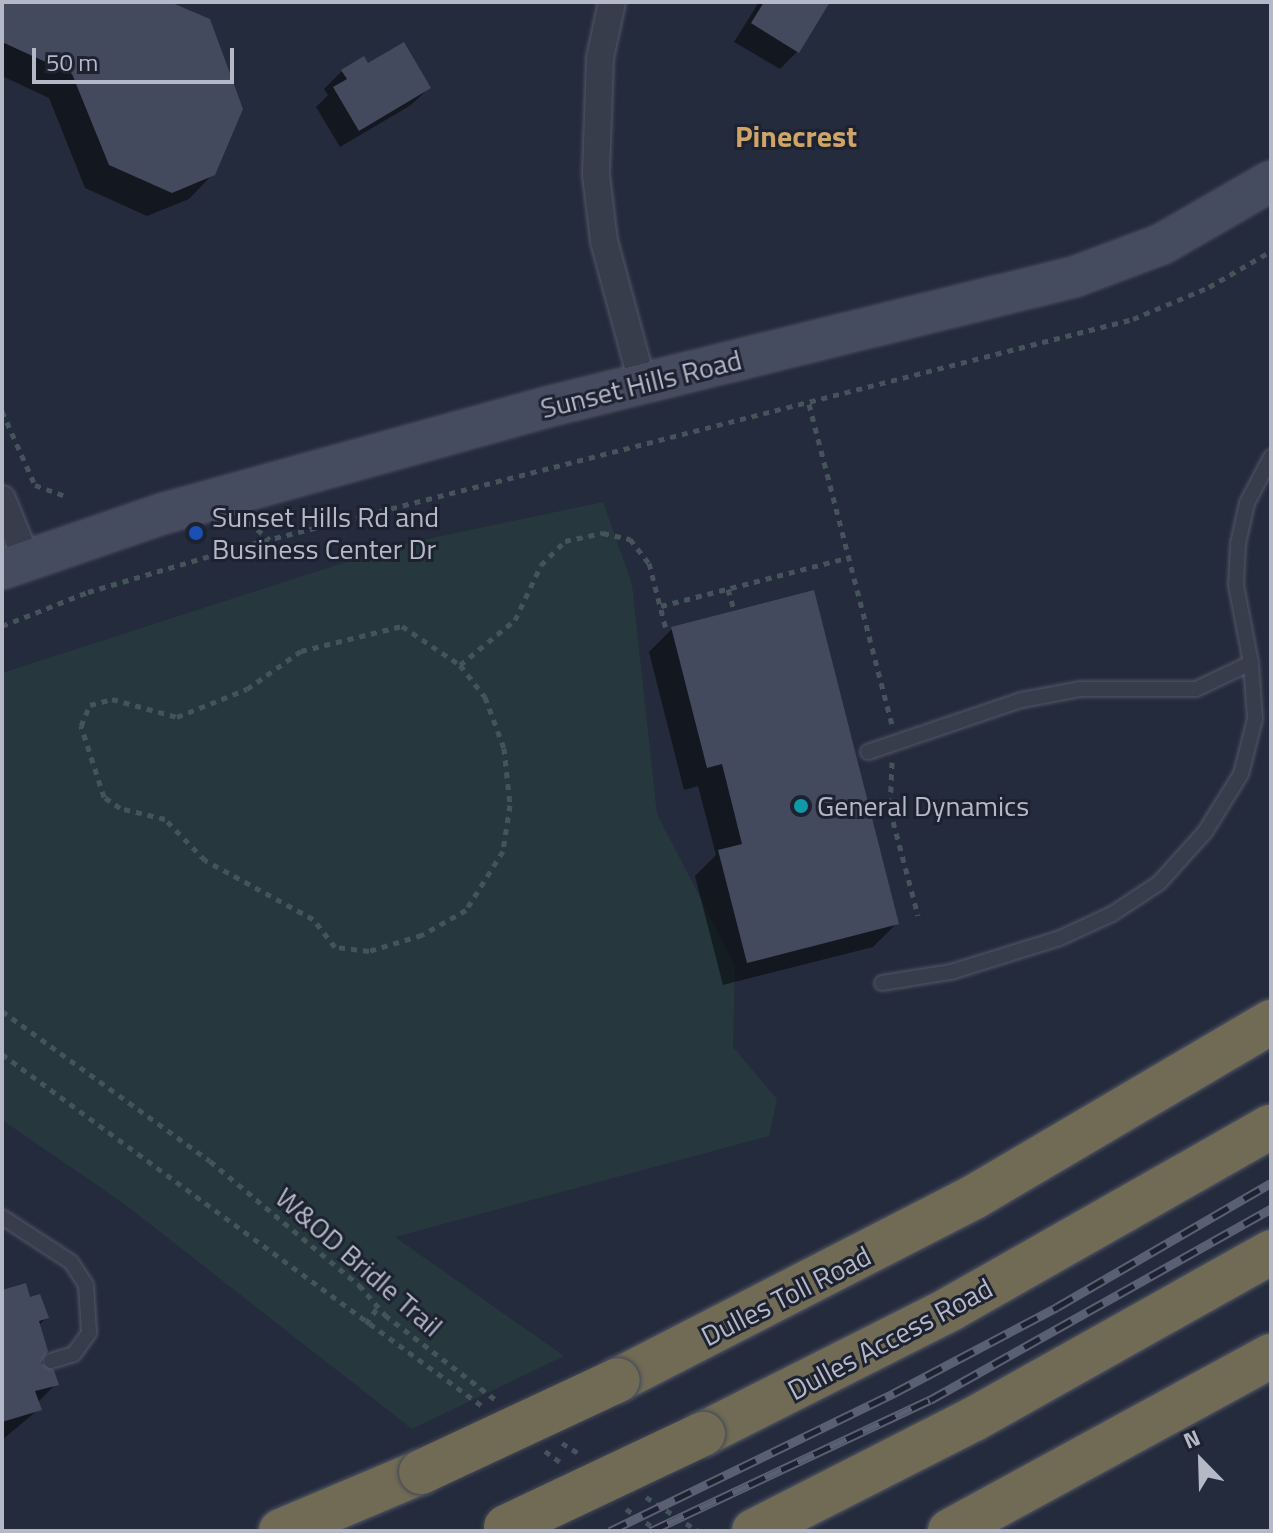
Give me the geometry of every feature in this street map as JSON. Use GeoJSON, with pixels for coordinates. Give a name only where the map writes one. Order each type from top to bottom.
{"type":"FeatureCollection","features":[{"type":"Feature","properties":{"kind":"highway","name":"Dulles Toll Road"},"geometry":{"type":"LineString","coordinates":[[281,1531],[421,1472],[618,1380],[974,1197],[1271,1022]]}},
{"type":"Feature","properties":{"kind":"highway","name":"Dulles Access Road"},"geometry":{"type":"LineString","coordinates":[[502,1529],[703,1434],[950,1309],[1271,1127]]}},
{"type":"Feature","properties":{"kind":"highway"},"geometry":{"type":"LineString","coordinates":[[754,1531],[974,1419],[1271,1252]]}},
{"type":"Feature","properties":{"kind":"highway"},"geometry":{"type":"LineString","coordinates":[[950,1531],[1271,1356]]}},
{"type":"Feature","properties":{"kind":"main road","name":"Sunset Hills Road"},"geometry":{"type":"LineString","coordinates":[[14,563],[213,499],[642,382],[1074,277],[1162,244],[1271,181]]}},
{"type":"Feature","properties":{"kind":"street"},"geometry":{"type":"LineString","coordinates":[[612,2],[600,58],[596,175],[604,241],[642,382]]}},
{"type":"Feature","properties":{"kind":"street"},"geometry":{"type":"LineString","coordinates":[[2,499],[14,563]]}},
{"type":"Feature","properties":{"kind":"lane"},"geometry":{"type":"LineString","coordinates":[[882,983],[951,972],[1060,938],[1112,914],[1159,883],[1205,832],[1241,774],[1255,719],[1251,663],[1236,585],[1238,544],[1247,503],[1271,457]]}},
{"type":"Feature","properties":{"kind":"lane"},"geometry":{"type":"LineString","coordinates":[[868,752],[1022,700],[1080,689],[1196,689],[1251,663]]}},
{"type":"Feature","properties":{"kind":"lane"},"geometry":{"type":"LineString","coordinates":[[2,1217],[71,1262],[86,1285],[89,1333],[74,1354],[51,1361]]}},
{"type":"Feature","properties":{"kind":"path"},"geometry":{"type":"LineString","coordinates":[[2,626],[88,592],[240,547],[1133,319],[1209,287],[1271,251]]}},
{"type":"Feature","properties":{"kind":"path"},"geometry":{"type":"LineString","coordinates":[[809,404],[892,721],[890,810],[918,915]]}},
{"type":"Feature","properties":{"kind":"path"},"geometry":{"type":"LineString","coordinates":[[2,411],[35,485],[63,495]]}},
{"type":"Feature","properties":{"kind":"path"},"geometry":{"type":"LineString","coordinates":[[460,665],[515,620],[541,565],[565,541],[603,533],[630,539],[649,563],[666,629]]}},
{"type":"Feature","properties":{"kind":"path"},"geometry":{"type":"LineString","coordinates":[[661,606],[850,557]]}},
{"type":"Feature","properties":{"kind":"path"},"geometry":{"type":"LineString","coordinates":[[728,589],[734,610]]}},
{"type":"Feature","properties":{"kind":"path"},"geometry":{"type":"LineString","coordinates":[[402,626],[460,665],[485,697],[504,748],[510,805],[503,851],[466,910],[422,935],[369,951],[335,947],[313,919],[205,860],[165,819],[120,808],[104,797],[81,726],[90,705],[112,699],[177,717],[247,689],[301,651],[402,626]]}},
{"type":"Feature","properties":{"kind":"path","name":"W&OD Bridle Trail"},"geometry":{"type":"LineString","coordinates":[[2,1011],[210,1161],[378,1307],[504,1405]]}},
{"type":"Feature","properties":{"kind":"path"},"geometry":{"type":"LineString","coordinates":[[2,1054],[366,1324],[494,1414]]}},
{"type":"Feature","properties":{"kind":"path"},"geometry":{"type":"LineString","coordinates":[[366,1324],[378,1307]]}},
{"type":"Feature","properties":{"kind":"path"},"geometry":{"type":"LineString","coordinates":[[556,1439],[595,1464]]}},
{"type":"Feature","properties":{"kind":"path"},"geometry":{"type":"LineString","coordinates":[[533,1442],[572,1470]]}},
{"type":"Feature","properties":{"kind":"path"},"geometry":{"type":"LineString","coordinates":[[633,1489],[698,1531]]}},
{"type":"Feature","properties":{"kind":"path"},"geometry":{"type":"LineString","coordinates":[[621,1505],[659,1531]]}},
{"type":"Feature","properties":{"kind":"shaded area"},"geometry":{"type":"Polygon","coordinates":[[[603,502],[632,584],[657,814],[735,965],[733,1047],[777,1099],[769,1136],[395,1237],[564,1356],[412,1429],[123,1203],[2,1120],[2,673],[399,545],[603,502]]]}},
{"type":"Feature","properties":{"kind":"building"},"geometry":{"type":"Polygon","coordinates":[[[2,2],[170,2],[210,19],[243,109],[215,175],[172,193],[109,165],[72,74],[2,42],[2,2]]]}},
{"type":"Feature","properties":{"kind":"building"},"geometry":{"type":"Polygon","coordinates":[[[764,2],[830,2],[799,53],[751,23],[764,2]]]}},
{"type":"Feature","properties":{"kind":"building"},"geometry":{"type":"Polygon","coordinates":[[[404,42],[431,88],[359,131],[333,87],[347,79],[341,70],[364,56],[368,63],[404,42]]]}},
{"type":"Feature","properties":{"kind":"building","name":"General Dynamics"},"geometry":{"type":"Polygon","coordinates":[[[814,590],[899,924],[747,963],[718,850],[742,844],[722,764],[707,768],[671,627],[814,590]]]}},
{"type":"Feature","properties":{"kind":"building"},"geometry":{"type":"Polygon","coordinates":[[[26,1283],[30,1297],[40,1294],[49,1318],[39,1321],[48,1351],[41,1363],[54,1370],[59,1385],[35,1391],[42,1410],[2,1422],[2,1290],[26,1283]]]}},
{"type":"Feature","properties":{"kind":"railway"},"geometry":{"type":"LineString","coordinates":[[610,1531],[894,1393],[1057,1307],[1271,1183]]}},
{"type":"Feature","properties":{"kind":"railway"},"geometry":{"type":"LineString","coordinates":[[651,1531],[930,1400],[1271,1209]]}},
{"type":"Feature","properties":{"kind":"place","name":"Sunset Hills Rd and Business Center Dr"},"geometry":{"type":"Point","coordinates":[196,533]}},
{"type":"Feature","properties":{"kind":"place","name":"General Dynamics"},"geometry":{"type":"Point","coordinates":[801,806]}},
{"type":"Feature","properties":{"kind":"district","name":"Pinecrest"},"geometry":{"type":"Point","coordinates":[796,136]}}]}
